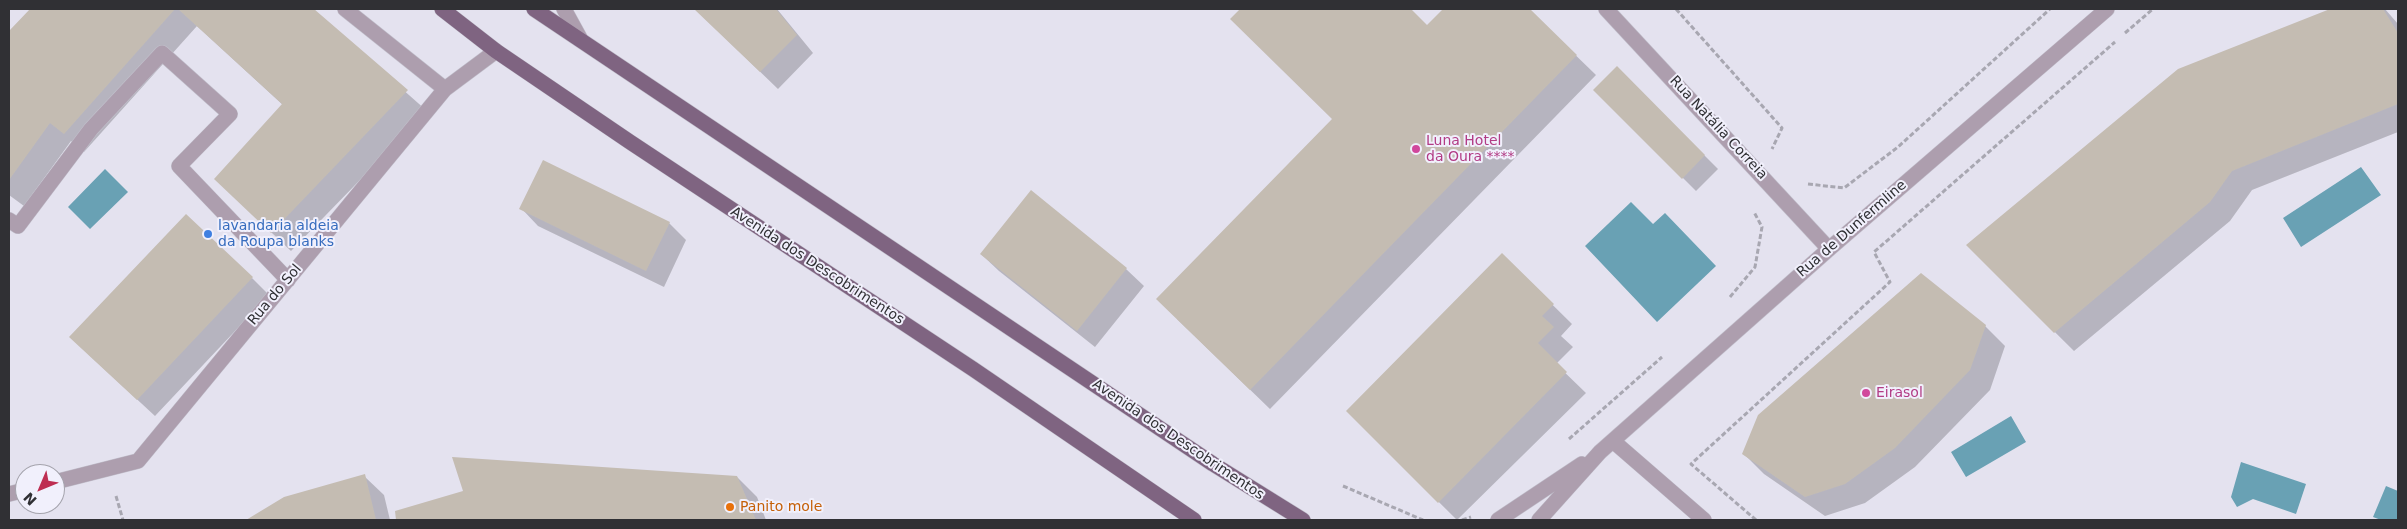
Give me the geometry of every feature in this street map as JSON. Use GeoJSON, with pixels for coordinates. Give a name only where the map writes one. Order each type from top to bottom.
{"type":"FeatureCollection","features":[{"type":"Feature","properties":{"kind":"main road","name":"Avenida dos Descobrimentos"},"geometry":{"type":"LineString","coordinates":[[442,9],[496,51],[981,374],[1194,520]]}},
{"type":"Feature","properties":{"kind":"main road","name":"Avenida dos Descobrimentos"},"geometry":{"type":"LineString","coordinates":[[534,9],[1213,464],[1302,520]]}},
{"type":"Feature","properties":{"kind":"street"},"geometry":{"type":"LineString","coordinates":[[345,9],[444,89]]}},
{"type":"Feature","properties":{"kind":"street","name":"Avenida dos Descobrimentos"},"geometry":{"type":"LineString","coordinates":[[564,9],[581,40]]}},
{"type":"Feature","properties":{"kind":"street","name":"Rua Natália Correia"},"geometry":{"type":"LineString","coordinates":[[1606,9],[1829,248]]}},
{"type":"Feature","properties":{"kind":"street","name":"Rua de Dunfermline"},"geometry":{"type":"LineString","coordinates":[[1498,520],[1600,452],[1829,248],[2106,9]]}},
{"type":"Feature","properties":{"kind":"street","name":"Rua do Sol"},"geometry":{"type":"LineString","coordinates":[[65,479],[138,461],[444,89],[496,51]]}},
{"type":"Feature","properties":{"kind":"street"},"geometry":{"type":"LineString","coordinates":[[9,220],[18,226],[91,129],[162,53],[230,114],[178,166],[288,280]]}},
{"type":"Feature","properties":{"kind":"street"},"geometry":{"type":"LineString","coordinates":[[1613,441],[1704,520]]}},
{"type":"Feature","properties":{"kind":"street","name":"Rua de Dunfermline"},"geometry":{"type":"LineString","coordinates":[[1539,520],[1600,452]]}},
{"type":"Feature","properties":{"kind":"path"},"geometry":{"type":"LineString","coordinates":[[1676,9],[1782,128],[1772,150],[1776,154]]}},
{"type":"Feature","properties":{"kind":"path"},"geometry":{"type":"LineString","coordinates":[[1802,178],[1809,184],[1844,188],[1898,147],[2050,9]]}},
{"type":"Feature","properties":{"kind":"path"},"geometry":{"type":"LineString","coordinates":[[1756,520],[1691,464],[1890,282],[1874,252],[2153,9]]}},
{"type":"Feature","properties":{"kind":"path"},"geometry":{"type":"LineString","coordinates":[[1722,303],[1755,267],[1762,227],[1751,206]]}},
{"type":"Feature","properties":{"kind":"path"},"geometry":{"type":"LineString","coordinates":[[1565,442],[1662,356]]}},
{"type":"Feature","properties":{"kind":"path"},"geometry":{"type":"LineString","coordinates":[[1343,486],[1423,520]]}},
{"type":"Feature","properties":{"kind":"path"},"geometry":{"type":"LineString","coordinates":[[116,496],[123,520]]}},
{"type":"Feature","properties":{"kind":"water"},"geometry":{"type":"Polygon","coordinates":[[[2361,167],[2381,195],[2301,247],[2283,218],[2361,167]]]}},
{"type":"Feature","properties":{"kind":"water"},"geometry":{"type":"Polygon","coordinates":[[[105,169],[128,192],[90,229],[68,207],[105,169]]]}},
{"type":"Feature","properties":{"kind":"water"},"geometry":{"type":"Polygon","coordinates":[[[1631,202],[1653,224],[1665,213],[1716,266],[1657,322],[1585,246],[1631,202]]]}},
{"type":"Feature","properties":{"kind":"water"},"geometry":{"type":"Polygon","coordinates":[[[2011,416],[2026,442],[1966,477],[1951,452],[2011,416]]]}},
{"type":"Feature","properties":{"kind":"water"},"geometry":{"type":"Polygon","coordinates":[[[2241,462],[2306,484],[2296,514],[2253,499],[2237,507],[2231,497],[2241,462]]]}},
{"type":"Feature","properties":{"kind":"water"},"geometry":{"type":"Polygon","coordinates":[[[2386,486],[2398,491],[2398,520],[2381,520],[2373,517],[2386,486]]]}},
{"type":"Feature","properties":{"kind":"building"},"geometry":{"type":"Polygon","coordinates":[[[30,9],[175,9],[64,134],[50,123],[9,180],[9,31],[30,9]]]}},
{"type":"Feature","properties":{"kind":"building"},"geometry":{"type":"Polygon","coordinates":[[[178,9],[314,9],[408,90],[271,233],[214,179],[282,104],[178,9]]]}},
{"type":"Feature","properties":{"kind":"building"},"geometry":{"type":"Polygon","coordinates":[[[694,9],[776,9],[797,35],[760,72],[694,9]]]}},
{"type":"Feature","properties":{"kind":"building"},"geometry":{"type":"Polygon","coordinates":[[[1240,9],[1411,9],[1427,25],[1443,9],[1530,9],[1577,55],[1250,390],[1156,299],[1332,119],[1230,19],[1240,9]]]}},
{"type":"Feature","properties":{"kind":"building"},"geometry":{"type":"Polygon","coordinates":[[[2330,9],[2383,9],[2398,33],[2398,104],[2232,171],[2210,202],[2054,333],[1966,245],[2178,69],[2330,9]]]}},
{"type":"Feature","properties":{"kind":"building"},"geometry":{"type":"Polygon","coordinates":[[[1617,66],[1705,155],[1682,179],[1593,90],[1617,66]]]}},
{"type":"Feature","properties":{"kind":"building"},"geometry":{"type":"Polygon","coordinates":[[[543,160],[670,222],[646,271],[519,209],[543,160]]]}},
{"type":"Feature","properties":{"kind":"building"},"geometry":{"type":"Polygon","coordinates":[[[1031,190],[1127,268],[1077,331],[980,254],[1031,190]]]}},
{"type":"Feature","properties":{"kind":"building"},"geometry":{"type":"Polygon","coordinates":[[[186,214],[253,277],[137,400],[69,337],[186,214]]]}},
{"type":"Feature","properties":{"kind":"building"},"geometry":{"type":"Polygon","coordinates":[[[1502,253],[1554,304],[1542,316],[1554,327],[1538,343],[1567,372],[1438,503],[1346,411],[1502,253]]]}},
{"type":"Feature","properties":{"kind":"building","name":"Eirasol"},"geometry":{"type":"Polygon","coordinates":[[[1921,273],[1986,325],[1970,370],[1895,448],[1845,484],[1805,497],[1742,454],[1758,415],[1921,273]]]}},
{"type":"Feature","properties":{"kind":"building"},"geometry":{"type":"Polygon","coordinates":[[[452,457],[737,476],[756,520],[396,520],[395,511],[463,491],[452,457]]]}},
{"type":"Feature","properties":{"kind":"building"},"geometry":{"type":"Polygon","coordinates":[[[365,474],[376,520],[246,520],[284,497],[365,474]]]}},
{"type":"Feature","properties":{"kind":"place","name":"Luna Hotel da Oura ****"},"geometry":{"type":"Point","coordinates":[1416,149]}},
{"type":"Feature","properties":{"kind":"place","name":"lavandaria aldeia da Roupa blanks"},"geometry":{"type":"Point","coordinates":[208,234]}},
{"type":"Feature","properties":{"kind":"place","name":"Eirasol"},"geometry":{"type":"Point","coordinates":[1866,393]}},
{"type":"Feature","properties":{"kind":"place","name":"Panito mole"},"geometry":{"type":"Point","coordinates":[730,507]}}]}
